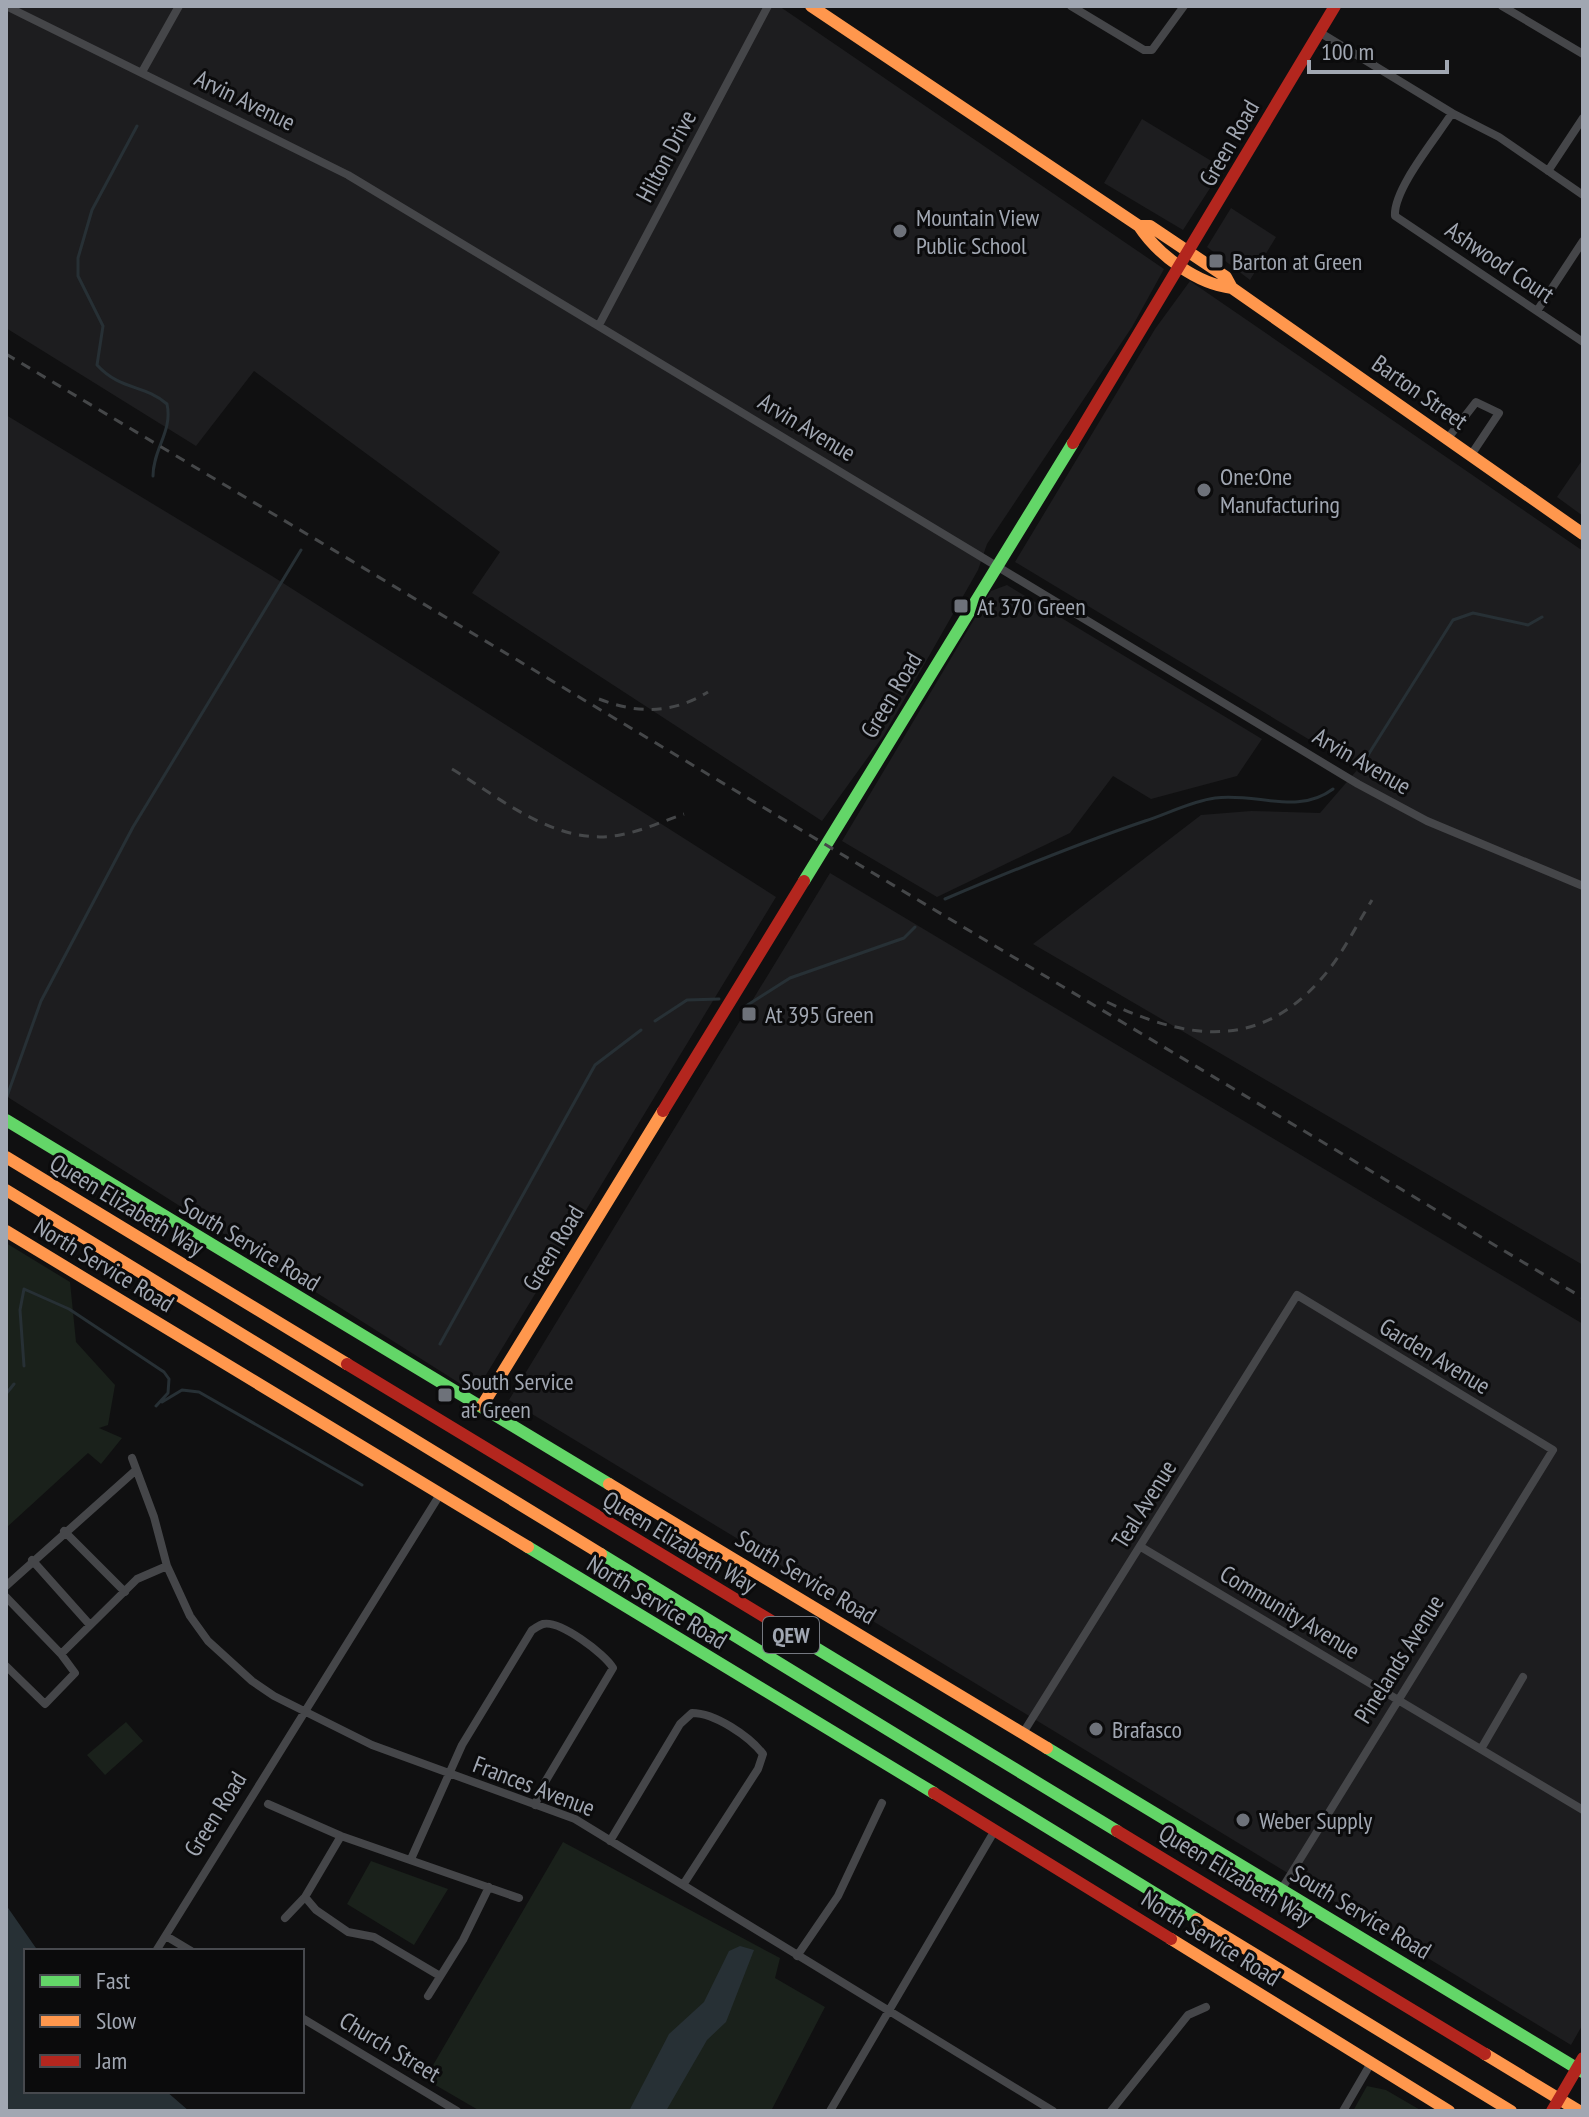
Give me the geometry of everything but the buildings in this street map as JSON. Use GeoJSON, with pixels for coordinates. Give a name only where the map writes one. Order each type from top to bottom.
{"type":"FeatureCollection","features":[{"type":"Feature","properties":{"kind":"main road","name":"Barton Street"},"geometry":{"type":"LineString","coordinates":[[811,6],[1139,226],[1144,236],[1182,265],[1220,289],[1232,288]]}},
{"type":"Feature","properties":{"kind":"main road","name":"Green Road"},"geometry":{"type":"LineString","coordinates":[[482,1406],[1190,252],[1335,6]]}},
{"type":"Feature","properties":{"kind":"main road","name":"Barton Street"},"geometry":{"type":"LineString","coordinates":[[1139,226],[1150,226],[1190,252],[1226,277],[1232,288],[1583,534]]}},
{"type":"Feature","properties":{"kind":"main road","name":"South Service Road"},"geometry":{"type":"LineString","coordinates":[[6,1120],[218,1251],[482,1406],[1583,2072]]}},
{"type":"Feature","properties":{"kind":"main road","name":"Queen Elizabeth Way"},"geometry":{"type":"LineString","coordinates":[[6,1157],[1579,2111]]}},
{"type":"Feature","properties":{"kind":"main road","name":"Queen Elizabeth Way"},"geometry":{"type":"LineString","coordinates":[[6,1190],[1511,2111]]}},
{"type":"Feature","properties":{"kind":"main road","name":"North Service Road"},"geometry":{"type":"LineString","coordinates":[[6,1231],[995,1830],[1449,2111]]}},
{"type":"Feature","properties":{"kind":"main road"},"geometry":{"type":"LineString","coordinates":[[1552,2111],[1583,2058]]}},
{"type":"Feature","properties":{"kind":"street","name":"Arvin Avenue"},"geometry":{"type":"LineString","coordinates":[[6,6],[348,175],[1358,784],[1427,821],[1583,886]]}},
{"type":"Feature","properties":{"kind":"street"},"geometry":{"type":"LineString","coordinates":[[142,72],[179,6]]}},
{"type":"Feature","properties":{"kind":"street","name":"Hilton Drive"},"geometry":{"type":"LineString","coordinates":[[599,325],[768,6]]}},
{"type":"Feature","properties":{"kind":"street"},"geometry":{"type":"LineString","coordinates":[[1071,6],[1144,50],[1152,50],[1184,6]]}},
{"type":"Feature","properties":{"kind":"street"},"geometry":{"type":"LineString","coordinates":[[1502,6],[1583,54]]}},
{"type":"Feature","properties":{"kind":"street"},"geometry":{"type":"LineString","coordinates":[[1517,15],[1523,6]]}},
{"type":"Feature","properties":{"kind":"street"},"geometry":{"type":"LineString","coordinates":[[1319,32],[1452,113],[1499,137],[1583,195]]}},
{"type":"Feature","properties":{"kind":"street","name":"Ashwood Court"},"geometry":{"type":"LineString","coordinates":[[1452,113],[1406,183],[1394,208],[1395,216],[1583,342]]}},
{"type":"Feature","properties":{"kind":"street"},"geometry":{"type":"LineString","coordinates":[[1548,171],[1583,118]]}},
{"type":"Feature","properties":{"kind":"street"},"geometry":{"type":"LineString","coordinates":[[1537,311],[1583,241]]}},
{"type":"Feature","properties":{"kind":"street"},"geometry":{"type":"LineString","coordinates":[[1448,438],[1476,402],[1499,413],[1471,455]]}},
{"type":"Feature","properties":{"kind":"street","name":"Garden Avenue"},"geometry":{"type":"LineString","coordinates":[[1297,1295],[1553,1450]]}},
{"type":"Feature","properties":{"kind":"street","name":"Teal Avenue"},"geometry":{"type":"LineString","coordinates":[[1023,1733],[1297,1295]]}},
{"type":"Feature","properties":{"kind":"street","name":"Pinelands Avenue"},"geometry":{"type":"LineString","coordinates":[[1281,1890],[1553,1450]]}},
{"type":"Feature","properties":{"kind":"street","name":"Frances Avenue"},"geometry":{"type":"LineString","coordinates":[[132,1458],[154,1517],[167,1566],[190,1616],[208,1641],[252,1681],[304,1712],[372,1745],[575,1819],[887,2013],[1053,2111]]}},
{"type":"Feature","properties":{"kind":"street"},"geometry":{"type":"LineString","coordinates":[[6,1586],[64,1531],[136,1470]]}},
{"type":"Feature","properties":{"kind":"street","name":"Green Road"},"geometry":{"type":"LineString","coordinates":[[157,1949],[439,1496]]}},
{"type":"Feature","properties":{"kind":"street"},"geometry":{"type":"LineString","coordinates":[[64,1531],[125,1592]]}},
{"type":"Feature","properties":{"kind":"street","name":"Community Avenue"},"geometry":{"type":"LineString","coordinates":[[1141,1547],[1583,1810]]}},
{"type":"Feature","properties":{"kind":"street"},"geometry":{"type":"LineString","coordinates":[[32,1560],[90,1625]]}},
{"type":"Feature","properties":{"kind":"street"},"geometry":{"type":"LineString","coordinates":[[61,1654],[137,1579],[167,1566]]}},
{"type":"Feature","properties":{"kind":"street"},"geometry":{"type":"LineString","coordinates":[[6,1597],[61,1654],[75,1673],[45,1704],[6,1666]]}},
{"type":"Feature","properties":{"kind":"street"},"geometry":{"type":"LineString","coordinates":[[411,1859],[448,1774],[532,1630],[544,1623],[556,1625],[606,1656],[613,1668],[535,1805]]}},
{"type":"Feature","properties":{"kind":"street"},"geometry":{"type":"LineString","coordinates":[[1481,1749],[1523,1677]]}},
{"type":"Feature","properties":{"kind":"street"},"geometry":{"type":"LineString","coordinates":[[610,1841],[680,1724],[692,1713],[704,1713],[755,1744],[763,1754],[758,1769],[683,1885]]}},
{"type":"Feature","properties":{"kind":"street"},"geometry":{"type":"LineString","coordinates":[[797,1956],[838,1896],[882,1803]]}},
{"type":"Feature","properties":{"kind":"street"},"geometry":{"type":"LineString","coordinates":[[268,1804],[341,1836],[519,1898]]}},
{"type":"Feature","properties":{"kind":"street"},"geometry":{"type":"LineString","coordinates":[[830,2111],[995,1830]]}},
{"type":"Feature","properties":{"kind":"street"},"geometry":{"type":"LineString","coordinates":[[285,1918],[305,1897],[341,1836]]}},
{"type":"Feature","properties":{"kind":"street"},"geometry":{"type":"LineString","coordinates":[[428,1996],[463,1940],[489,1887]]}},
{"type":"Feature","properties":{"kind":"street"},"geometry":{"type":"LineString","coordinates":[[305,1897],[348,1932],[374,1937],[440,1976]]}},
{"type":"Feature","properties":{"kind":"street"},"geometry":{"type":"LineString","coordinates":[[166,1936],[188,1949]]}},
{"type":"Feature","properties":{"kind":"street"},"geometry":{"type":"LineString","coordinates":[[1111,2111],[1188,2015],[1206,2007]]}},
{"type":"Feature","properties":{"kind":"street","name":"Church Street"},"geometry":{"type":"LineString","coordinates":[[304,2019],[457,2111]]}},
{"type":"Feature","properties":{"kind":"street"},"geometry":{"type":"LineString","coordinates":[[1343,2111],[1371,2063]]}},
{"type":"Feature","properties":{"kind":"shaded area"},"geometry":{"type":"Polygon","coordinates":[[[6,6],[779,6],[1164,269],[1132,327],[987,544],[978,570],[884,735],[822,821],[472,593],[500,552],[254,371],[196,446],[6,328],[6,6]]]}},
{"type":"Feature","properties":{"kind":"shaded area"},"geometry":{"type":"Polygon","coordinates":[[[1142,119],[1223,168],[1183,230],[1104,183],[1142,119]]]}},
{"type":"Feature","properties":{"kind":"shaded area"},"geometry":{"type":"Polygon","coordinates":[[[1231,208],[1276,237],[1250,280],[1207,247],[1231,208]]]}},
{"type":"Feature","properties":{"kind":"shaded area"},"geometry":{"type":"Polygon","coordinates":[[[1190,281],[1583,551],[1583,1265],[1033,944],[1201,815],[1251,811],[1320,813],[1358,769],[1015,562],[1155,329],[1190,281]]]}},
{"type":"Feature","properties":{"kind":"shaded area"},"geometry":{"type":"Polygon","coordinates":[[[6,415],[272,576],[776,897],[475,1393],[6,1096],[6,415]]]}},
{"type":"Feature","properties":{"kind":"shaded area"},"geometry":{"type":"Polygon","coordinates":[[[1583,459],[1583,516],[1557,497],[1583,459]]]}},
{"type":"Feature","properties":{"kind":"shaded area"},"geometry":{"type":"Polygon","coordinates":[[[1007,585],[1262,739],[1237,776],[1151,799],[1113,776],[1070,833],[937,897],[842,841],[991,591],[1007,585]]]}},
{"type":"Feature","properties":{"kind":"shaded area"},"geometry":{"type":"Polygon","coordinates":[[[830,873],[1583,1324],[1583,2024],[1571,2045],[509,1400],[830,873]]]}},
{"type":"Feature","properties":{"kind":"shaded area"},"geometry":{"type":"Polygon","coordinates":[[[6,1243],[70,1282],[76,1342],[115,1385],[108,1425],[99,1428],[122,1438],[101,1464],[88,1453],[6,1528],[6,1243]]]}},
{"type":"Feature","properties":{"kind":"shaded area"},"geometry":{"type":"Polygon","coordinates":[[[126,1722],[143,1741],[105,1775],[87,1755],[126,1722]]]}},
{"type":"Feature","properties":{"kind":"shaded area"},"geometry":{"type":"Polygon","coordinates":[[[563,1842],[780,1958],[775,1978],[825,2007],[771,2111],[480,2111],[425,2079],[563,1842]]]}},
{"type":"Feature","properties":{"kind":"shaded area"},"geometry":{"type":"Polygon","coordinates":[[[371,1861],[448,1889],[414,1945],[347,1904],[371,1861]]]}},
{"type":"Feature","properties":{"kind":"shaded area"},"geometry":{"type":"Polygon","coordinates":[[[6,1905],[37,1949],[24,1949],[24,2093],[168,2093],[189,2111],[6,2111],[6,1905]]]}},
{"type":"Feature","properties":{"kind":"shaded area"},"geometry":{"type":"Polygon","coordinates":[[[740,1946],[754,1950],[726,2022],[707,2040],[666,2111],[629,2111],[669,2034],[704,2002],[729,1951],[740,1946]]]}},
{"type":"Feature","properties":{"kind":"shaded area"},"geometry":{"type":"Polygon","coordinates":[[[1367,2086],[1386,2090],[1422,2111],[1353,2111],[1367,2086]]]}},
{"type":"Feature","properties":{"kind":"waterway"},"geometry":{"type":"LineString","coordinates":[[137,126],[92,210],[78,258],[78,276],[103,326],[97,365],[115,379],[150,393],[167,404],[167,423],[153,476]]}},
{"type":"Feature","properties":{"kind":"waterway"},"geometry":{"type":"LineString","coordinates":[[6,1099],[41,1001],[133,827],[301,550]]}},
{"type":"Feature","properties":{"kind":"waterway"},"geometry":{"type":"LineString","coordinates":[[1363,763],[1453,620],[1473,613],[1528,625],[1542,617]]}},
{"type":"Feature","properties":{"kind":"waterway"},"geometry":{"type":"LineString","coordinates":[[945,899],[1069,848],[1197,802],[1230,797],[1305,801],[1333,789]]}},
{"type":"Feature","properties":{"kind":"waterway"},"geometry":{"type":"LineString","coordinates":[[746,1006],[790,978],[904,938],[915,927]]}},
{"type":"Feature","properties":{"kind":"waterway"},"geometry":{"type":"LineString","coordinates":[[655,1021],[687,1000],[719,999]]}},
{"type":"Feature","properties":{"kind":"waterway"},"geometry":{"type":"LineString","coordinates":[[440,1344],[595,1065],[641,1030]]}},
{"type":"Feature","properties":{"kind":"waterway"},"geometry":{"type":"LineString","coordinates":[[24,1366],[20,1310],[24,1289],[69,1309],[164,1372],[169,1379],[168,1393],[156,1406]]}},
{"type":"Feature","properties":{"kind":"waterway"},"geometry":{"type":"LineString","coordinates":[[6,1394],[14,1384]]}},
{"type":"Feature","properties":{"kind":"waterway"},"geometry":{"type":"LineString","coordinates":[[162,1402],[182,1390],[199,1392],[362,1485]]}},
{"type":"Feature","properties":{"kind":"railway"},"geometry":{"type":"LineString","coordinates":[[6,354],[1583,1298]]}},
{"type":"Feature","properties":{"kind":"railway"},"geometry":{"type":"LineString","coordinates":[[599,699],[627,707],[654,709],[681,704],[708,692]]}},
{"type":"Feature","properties":{"kind":"railway"},"geometry":{"type":"LineString","coordinates":[[452,769],[531,818],[574,834],[597,837],[620,835],[684,814]]}},
{"type":"Feature","properties":{"kind":"railway"},"geometry":{"type":"LineString","coordinates":[[1107,1002],[1136,1015],[1192,1030],[1220,1032],[1246,1028],[1272,1018],[1298,1002],[1322,978],[1372,900]]}},
{"type":"Feature","properties":{"kind":"traffic: fast"},"geometry":{"type":"LineString","coordinates":[[804,881],[1073,443]]}},
{"type":"Feature","properties":{"kind":"traffic: fast"},"geometry":{"type":"LineString","coordinates":[[6,1120],[609,1484]]}},
{"type":"Feature","properties":{"kind":"traffic: fast"},"geometry":{"type":"LineString","coordinates":[[528,1547],[934,1793]]}},
{"type":"Feature","properties":{"kind":"traffic: fast"},"geometry":{"type":"LineString","coordinates":[[601,1554],[1197,1919]]}},
{"type":"Feature","properties":{"kind":"traffic: fast"},"geometry":{"type":"LineString","coordinates":[[773,1622],[1117,1831]]}},
{"type":"Feature","properties":{"kind":"traffic: fast"},"geometry":{"type":"LineString","coordinates":[[1047,1748],[1583,2072]]}},
{"type":"Feature","properties":{"kind":"traffic: slow"},"geometry":{"type":"LineString","coordinates":[[811,6],[1139,226],[1157,247],[1180,266],[1205,281],[1232,288]]}},
{"type":"Feature","properties":{"kind":"traffic: slow"},"geometry":{"type":"LineString","coordinates":[[1139,226],[1150,226],[1226,277],[1232,288],[1583,534]]}},
{"type":"Feature","properties":{"kind":"traffic: slow"},"geometry":{"type":"LineString","coordinates":[[482,1406],[663,1111]]}},
{"type":"Feature","properties":{"kind":"traffic: slow"},"geometry":{"type":"LineString","coordinates":[[6,1157],[347,1364]]}},
{"type":"Feature","properties":{"kind":"traffic: slow"},"geometry":{"type":"LineString","coordinates":[[6,1190],[601,1554]]}},
{"type":"Feature","properties":{"kind":"traffic: slow"},"geometry":{"type":"LineString","coordinates":[[6,1231],[528,1547]]}},
{"type":"Feature","properties":{"kind":"traffic: slow"},"geometry":{"type":"LineString","coordinates":[[609,1484],[1047,1748]]}},
{"type":"Feature","properties":{"kind":"traffic: slow"},"geometry":{"type":"LineString","coordinates":[[1197,1919],[1511,2111]]}},
{"type":"Feature","properties":{"kind":"traffic: slow"},"geometry":{"type":"LineString","coordinates":[[1171,1939],[1449,2111]]}},
{"type":"Feature","properties":{"kind":"traffic: slow"},"geometry":{"type":"LineString","coordinates":[[1485,2054],[1579,2111]]}},
{"type":"Feature","properties":{"kind":"traffic: jam"},"geometry":{"type":"LineString","coordinates":[[1073,443],[1335,6]]}},
{"type":"Feature","properties":{"kind":"traffic: jam"},"geometry":{"type":"LineString","coordinates":[[663,1111],[804,881]]}},
{"type":"Feature","properties":{"kind":"traffic: jam"},"geometry":{"type":"LineString","coordinates":[[347,1364],[773,1622]]}},
{"type":"Feature","properties":{"kind":"traffic: jam"},"geometry":{"type":"LineString","coordinates":[[934,1793],[1171,1939]]}},
{"type":"Feature","properties":{"kind":"traffic: jam"},"geometry":{"type":"LineString","coordinates":[[1117,1831],[1485,2054]]}},
{"type":"Feature","properties":{"kind":"traffic: jam"},"geometry":{"type":"LineString","coordinates":[[1552,2111],[1583,2058]]}},
{"type":"Feature","properties":{"kind":"place","name":"Mountain View Public School"},"geometry":{"type":"Point","coordinates":[900,231]}},
{"type":"Feature","properties":{"kind":"place","name":"Barton at Green"},"geometry":{"type":"Point","coordinates":[1216,261]}},
{"type":"Feature","properties":{"kind":"place","name":"One:One Manufacturing"},"geometry":{"type":"Point","coordinates":[1204,490]}},
{"type":"Feature","properties":{"kind":"place","name":"At 370 Green"},"geometry":{"type":"Point","coordinates":[961,606]}},
{"type":"Feature","properties":{"kind":"place","name":"At 395 Green"},"geometry":{"type":"Point","coordinates":[749,1014]}},
{"type":"Feature","properties":{"kind":"place","name":"South Service at Green"},"geometry":{"type":"Point","coordinates":[445,1395]}},
{"type":"Feature","properties":{"kind":"place","name":"Brafasco"},"geometry":{"type":"Point","coordinates":[1096,1729]}},
{"type":"Feature","properties":{"kind":"place","name":"Weber Supply"},"geometry":{"type":"Point","coordinates":[1243,1820]}}]}
